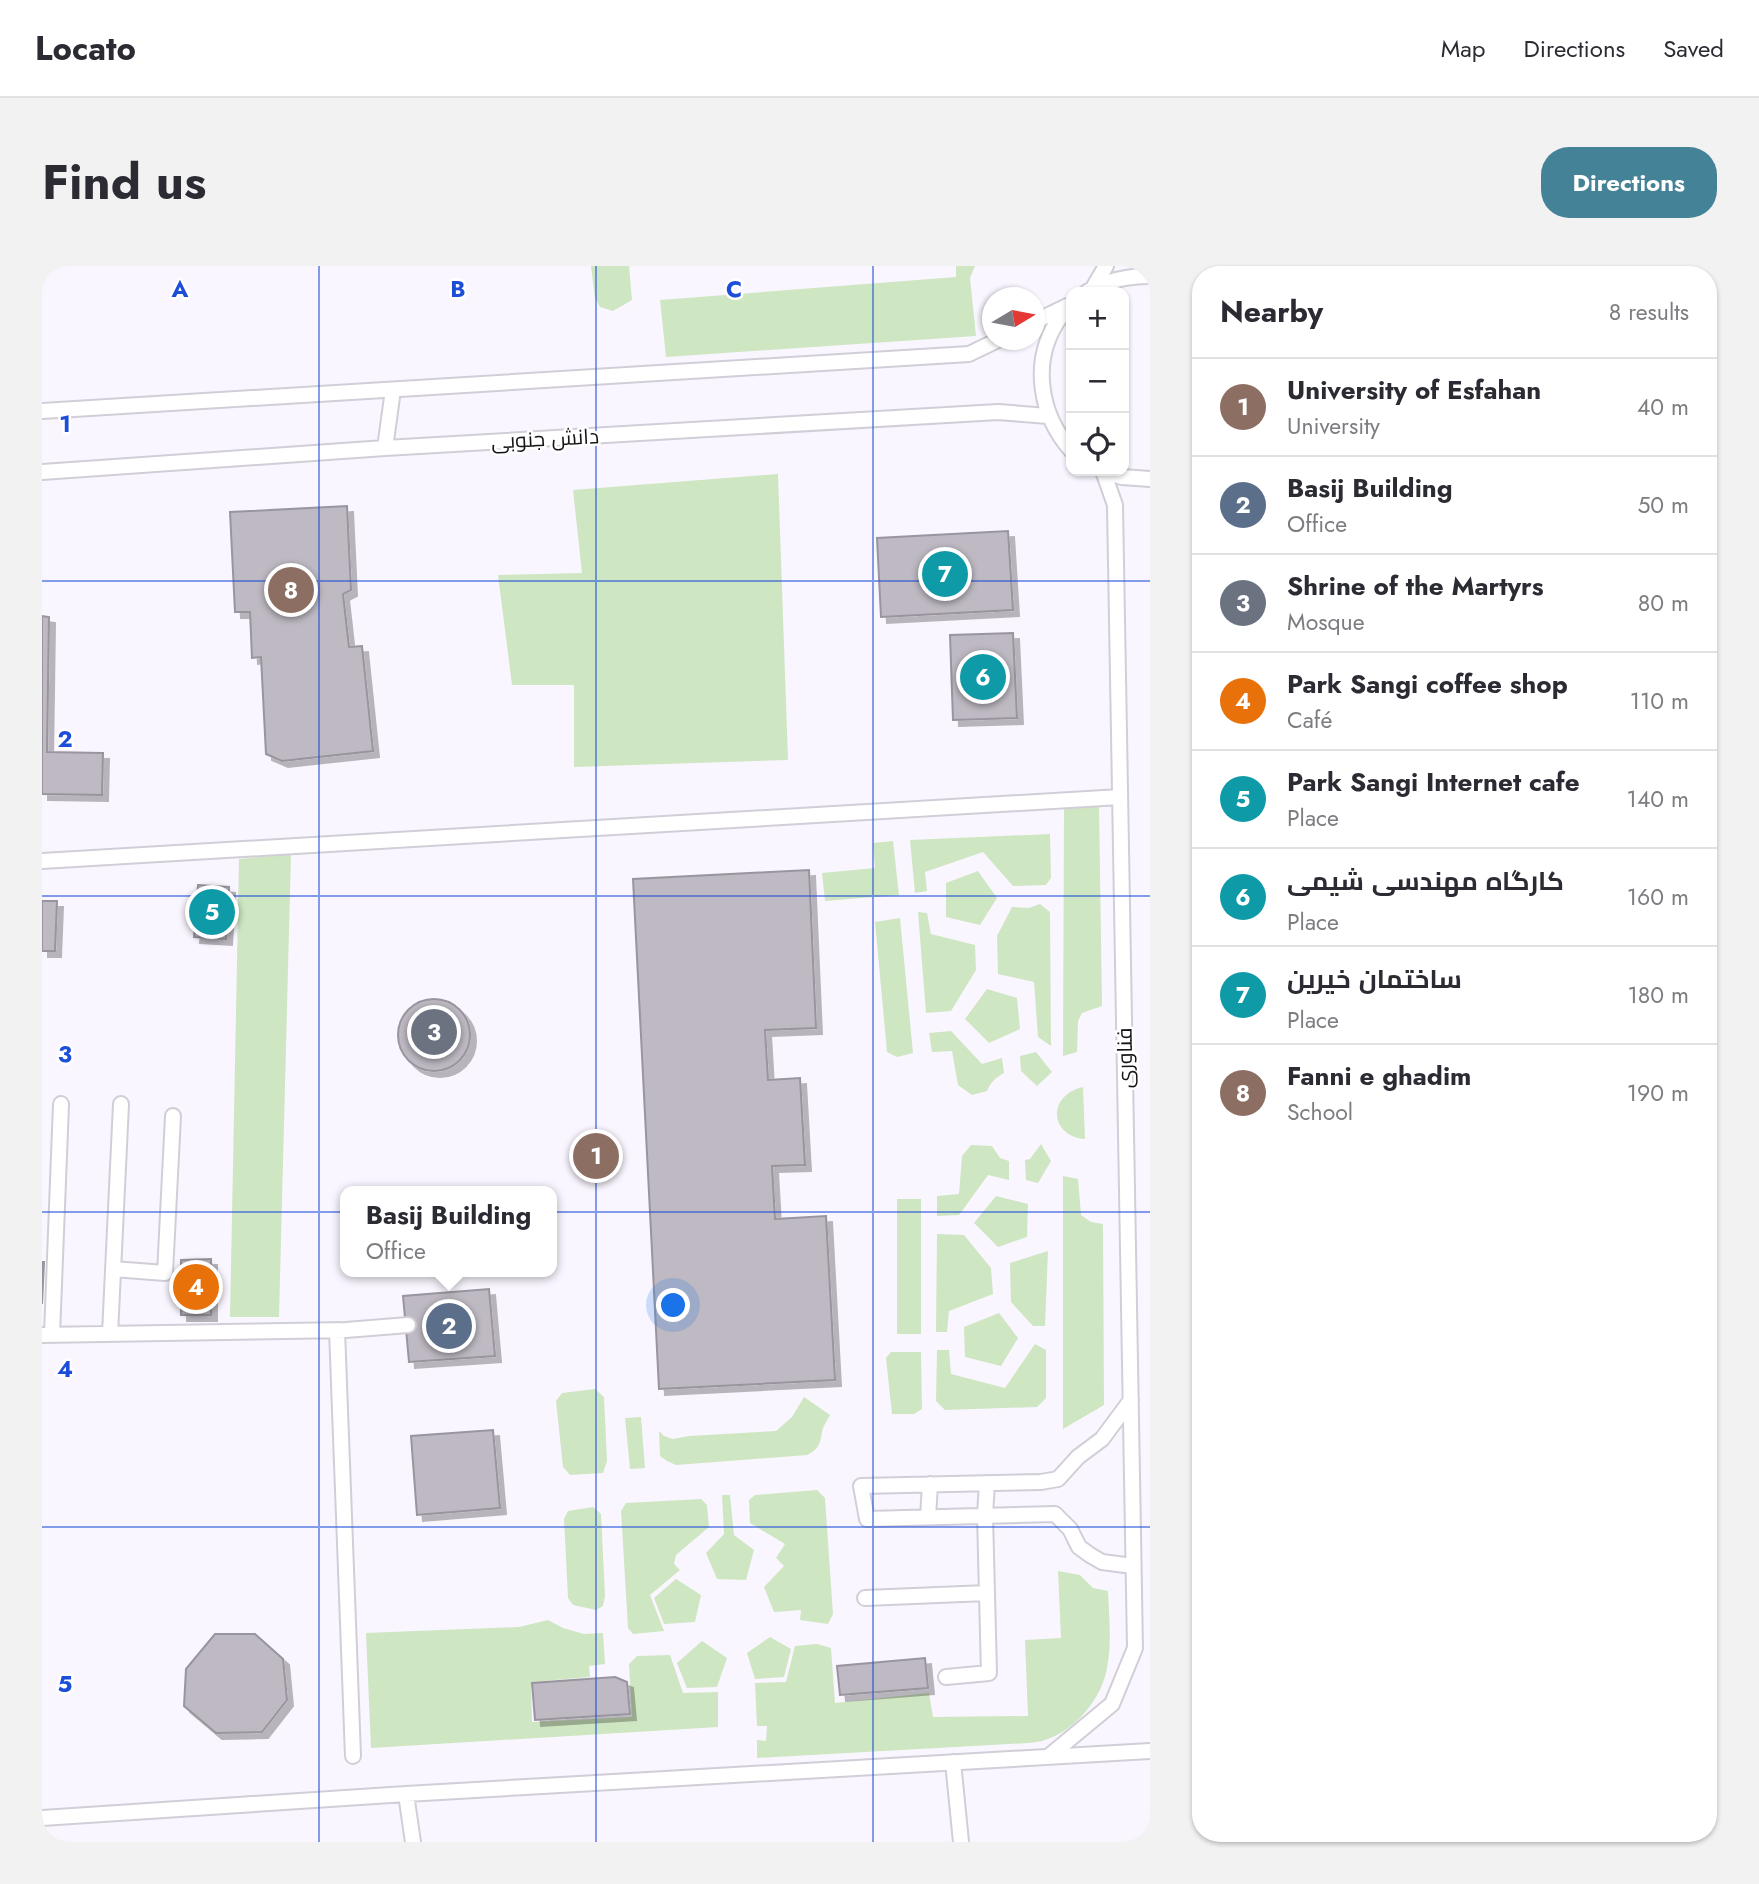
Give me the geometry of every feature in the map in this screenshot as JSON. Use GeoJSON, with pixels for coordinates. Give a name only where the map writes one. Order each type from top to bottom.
{"type":"FeatureCollection","features":[{"type":"Feature","properties":{"kind":"lane"},"geometry":{"type":"LineString","coordinates":[[1092,287],[1106,266]]}},
{"type":"Feature","properties":{"kind":"lane"},"geometry":{"type":"LineString","coordinates":[[1097,287],[1112,280],[1150,276]]}},
{"type":"Feature","properties":{"kind":"lane"},"geometry":{"type":"LineString","coordinates":[[1045,317],[1066,306]]}},
{"type":"Feature","properties":{"kind":"lane"},"geometry":{"type":"LineString","coordinates":[[1066,311],[1046,344],[1041,368],[1042,392],[1048,416],[1066,443]]}},
{"type":"Feature","properties":{"kind":"lane"},"geometry":{"type":"LineString","coordinates":[[42,411],[969,354],[982,348]]}},
{"type":"Feature","properties":{"kind":"lane"},"geometry":{"type":"LineString","coordinates":[[385,449],[393,390]]}},
{"type":"Feature","properties":{"kind":"lane","name":"دانش جنوبی"},"geometry":{"type":"LineString","coordinates":[[42,472],[998,412],[1048,416]]}},
{"type":"Feature","properties":{"kind":"lane","name":"فناوری"},"geometry":{"type":"LineString","coordinates":[[1048,1757],[1112,1704],[1135,1648],[1115,505],[1104,476]]}},
{"type":"Feature","properties":{"kind":"lane"},"geometry":{"type":"LineString","coordinates":[[1119,476],[1150,479]]}},
{"type":"Feature","properties":{"kind":"lane"},"geometry":{"type":"LineString","coordinates":[[42,861],[1120,797]]}},
{"type":"Feature","properties":{"kind":"lane"},"geometry":{"type":"LineString","coordinates":[[61,1104],[47,1335],[337,1330],[408,1325]]}},
{"type":"Feature","properties":{"kind":"lane"},"geometry":{"type":"LineString","coordinates":[[110,1334],[121,1104]]}},
{"type":"Feature","properties":{"kind":"lane"},"geometry":{"type":"LineString","coordinates":[[113,1269],[165,1273],[173,1116]]}},
{"type":"Feature","properties":{"kind":"lane"},"geometry":{"type":"LineString","coordinates":[[337,1330],[353,1756]]}},
{"type":"Feature","properties":{"kind":"lane"},"geometry":{"type":"LineString","coordinates":[[1130,1400],[1102,1439],[1078,1457],[1058,1479],[861,1486],[867,1518],[1055,1514],[1070,1529],[1079,1546],[1090,1555],[1102,1562],[1133,1566]]}},
{"type":"Feature","properties":{"kind":"lane"},"geometry":{"type":"LineString","coordinates":[[946,1676],[989,1673],[986,1483]]}},
{"type":"Feature","properties":{"kind":"lane"},"geometry":{"type":"LineString","coordinates":[[928,1517],[930,1484]]}},
{"type":"Feature","properties":{"kind":"lane"},"geometry":{"type":"LineString","coordinates":[[866,1598],[987,1593]]}},
{"type":"Feature","properties":{"kind":"lane"},"geometry":{"type":"LineString","coordinates":[[42,1818],[1150,1751]]}},
{"type":"Feature","properties":{"kind":"lane"},"geometry":{"type":"LineString","coordinates":[[953,1762],[961,1842]]}},
{"type":"Feature","properties":{"kind":"lane"},"geometry":{"type":"LineString","coordinates":[[406,1794],[413,1842]]}},
{"type":"Feature","properties":{"kind":"green space"},"geometry":{"type":"Polygon","coordinates":[[[591,266],[629,266],[632,300],[613,311],[600,307],[595,298],[591,266]]]}},
{"type":"Feature","properties":{"kind":"green space"},"geometry":{"type":"Polygon","coordinates":[[[956,266],[975,266],[970,278],[976,336],[666,357],[660,300],[956,277],[956,266]]]}},
{"type":"Feature","properties":{"kind":"green space"},"geometry":{"type":"Polygon","coordinates":[[[778,474],[788,760],[574,767],[574,685],[512,685],[498,575],[582,573],[573,490],[778,474]]]}},
{"type":"Feature","properties":{"kind":"green space"},"geometry":{"type":"Polygon","coordinates":[[[1064,805],[1099,805],[1102,1006],[1082,1013],[1078,1021],[1077,1052],[1063,1056],[1064,805]]]}},
{"type":"Feature","properties":{"kind":"green space"},"geometry":{"type":"Polygon","coordinates":[[[1050,834],[1051,878],[1046,885],[1013,886],[983,852],[925,872],[927,891],[915,893],[910,840],[1050,834]]]}},
{"type":"Feature","properties":{"kind":"green space"},"geometry":{"type":"Polygon","coordinates":[[[893,841],[899,895],[825,901],[822,873],[875,868],[873,843],[893,841]]]}},
{"type":"Feature","properties":{"kind":"green space"},"geometry":{"type":"Polygon","coordinates":[[[291,854],[279,1317],[230,1317],[239,859],[291,854]]]}},
{"type":"Feature","properties":{"kind":"green space"},"geometry":{"type":"Polygon","coordinates":[[[978,871],[997,898],[980,925],[946,917],[946,883],[978,871]]]}},
{"type":"Feature","properties":{"kind":"green space"},"geometry":{"type":"Polygon","coordinates":[[[1040,904],[1050,912],[1051,1046],[1038,1037],[1034,982],[998,974],[997,936],[1012,907],[1029,908],[1040,904]]]}},
{"type":"Feature","properties":{"kind":"green space"},"geometry":{"type":"Polygon","coordinates":[[[918,912],[927,913],[931,934],[975,945],[976,970],[951,1011],[926,1013],[918,912]]]}},
{"type":"Feature","properties":{"kind":"green space"},"geometry":{"type":"Polygon","coordinates":[[[900,918],[913,1053],[897,1057],[887,1052],[875,922],[900,918]]]}},
{"type":"Feature","properties":{"kind":"green space"},"geometry":{"type":"Polygon","coordinates":[[[987,989],[1017,998],[1020,1029],[989,1043],[965,1019],[987,989]]]}},
{"type":"Feature","properties":{"kind":"green space"},"geometry":{"type":"Polygon","coordinates":[[[951,1031],[982,1064],[1002,1058],[1004,1073],[994,1080],[987,1091],[972,1095],[958,1085],[952,1051],[932,1052],[929,1033],[951,1031]]]}},
{"type":"Feature","properties":{"kind":"green space"},"geometry":{"type":"Polygon","coordinates":[[[1036,1052],[1052,1072],[1037,1086],[1021,1071],[1020,1056],[1036,1052]]]}},
{"type":"Feature","properties":{"kind":"green space"},"geometry":{"type":"Polygon","coordinates":[[[1083,1087],[1085,1139],[1064,1131],[1057,1115],[1063,1098],[1071,1091],[1083,1087]]]}},
{"type":"Feature","properties":{"kind":"green space"},"geometry":{"type":"Polygon","coordinates":[[[1041,1144],[1051,1161],[1038,1183],[1026,1180],[1025,1160],[1030,1159],[1041,1144]]]}},
{"type":"Feature","properties":{"kind":"green space"},"geometry":{"type":"Polygon","coordinates":[[[971,1145],[992,1146],[1000,1158],[1009,1161],[1009,1180],[988,1175],[959,1215],[937,1216],[937,1196],[959,1194],[962,1156],[971,1145]]]}},
{"type":"Feature","properties":{"kind":"green space"},"geometry":{"type":"Polygon","coordinates":[[[1063,1176],[1078,1179],[1081,1215],[1091,1222],[1103,1224],[1104,1405],[1063,1429],[1063,1176]]]}},
{"type":"Feature","properties":{"kind":"green space"},"geometry":{"type":"Polygon","coordinates":[[[996,1196],[1028,1204],[1027,1237],[998,1247],[974,1223],[996,1196]]]}},
{"type":"Feature","properties":{"kind":"green space"},"geometry":{"type":"Polygon","coordinates":[[[897,1199],[921,1199],[921,1334],[897,1334],[897,1199]]]}},
{"type":"Feature","properties":{"kind":"green space"},"geometry":{"type":"Polygon","coordinates":[[[937,1234],[964,1235],[991,1268],[993,1294],[949,1311],[947,1332],[936,1332],[937,1234]]]}},
{"type":"Feature","properties":{"kind":"green space"},"geometry":{"type":"Polygon","coordinates":[[[1048,1251],[1045,1326],[1033,1326],[1011,1302],[1010,1263],[1048,1251]]]}},
{"type":"Feature","properties":{"kind":"green space"},"geometry":{"type":"Polygon","coordinates":[[[999,1313],[1018,1338],[1001,1366],[965,1357],[964,1327],[999,1313]]]}},
{"type":"Feature","properties":{"kind":"green space"},"geometry":{"type":"Polygon","coordinates":[[[1035,1344],[1046,1350],[1046,1398],[1037,1407],[945,1410],[936,1401],[937,1350],[949,1350],[951,1374],[1005,1388],[1035,1344]]]}},
{"type":"Feature","properties":{"kind":"green space"},"geometry":{"type":"Polygon","coordinates":[[[891,1352],[921,1352],[922,1409],[914,1414],[892,1414],[886,1358],[891,1352]]]}},
{"type":"Feature","properties":{"kind":"green space"},"geometry":{"type":"Polygon","coordinates":[[[595,1389],[604,1397],[607,1461],[603,1473],[570,1475],[563,1467],[556,1401],[562,1393],[595,1389]]]}},
{"type":"Feature","properties":{"kind":"green space"},"geometry":{"type":"Polygon","coordinates":[[[804,1397],[830,1415],[818,1446],[807,1455],[676,1465],[660,1456],[659,1431],[673,1439],[776,1431],[792,1417],[804,1397]]]}},
{"type":"Feature","properties":{"kind":"green space"},"geometry":{"type":"Polygon","coordinates":[[[641,1417],[645,1468],[630,1469],[625,1418],[641,1417]]]}},
{"type":"Feature","properties":{"kind":"green space"},"geometry":{"type":"Polygon","coordinates":[[[817,1490],[825,1498],[833,1614],[828,1624],[800,1620],[801,1610],[774,1612],[764,1587],[784,1566],[776,1558],[785,1544],[750,1523],[749,1500],[755,1495],[817,1490]]]}},
{"type":"Feature","properties":{"kind":"green space"},"geometry":{"type":"Polygon","coordinates":[[[722,1495],[730,1495],[734,1535],[754,1550],[746,1580],[717,1579],[706,1553],[724,1534],[722,1495]]]}},
{"type":"Feature","properties":{"kind":"green space"},"geometry":{"type":"Polygon","coordinates":[[[701,1499],[707,1505],[709,1527],[676,1555],[674,1564],[680,1570],[650,1595],[664,1631],[633,1634],[628,1628],[621,1511],[626,1503],[701,1499]]]}},
{"type":"Feature","properties":{"kind":"green space"},"geometry":{"type":"Polygon","coordinates":[[[593,1507],[601,1514],[605,1596],[603,1606],[596,1610],[573,1605],[568,1598],[564,1519],[568,1511],[593,1507]]]}},
{"type":"Feature","properties":{"kind":"green space"},"geometry":{"type":"Polygon","coordinates":[[[1058,1571],[1080,1575],[1093,1588],[1108,1591],[1110,1630],[1107,1668],[1099,1691],[1085,1712],[1056,1736],[1029,1743],[757,1758],[757,1740],[766,1741],[767,1726],[757,1726],[755,1683],[786,1682],[795,1646],[817,1644],[831,1648],[835,1703],[929,1693],[933,1717],[1028,1716],[1025,1640],[1061,1638],[1058,1571]]]}},
{"type":"Feature","properties":{"kind":"green space"},"geometry":{"type":"Polygon","coordinates":[[[676,1579],[701,1595],[695,1622],[664,1624],[654,1598],[676,1579]]]}},
{"type":"Feature","properties":{"kind":"green space"},"geometry":{"type":"Polygon","coordinates":[[[548,1620],[584,1634],[603,1633],[605,1664],[589,1666],[590,1677],[531,1682],[532,1722],[632,1717],[629,1664],[637,1656],[670,1655],[683,1693],[718,1692],[718,1727],[371,1748],[366,1633],[519,1627],[548,1620]]]}},
{"type":"Feature","properties":{"kind":"green space"},"geometry":{"type":"Polygon","coordinates":[[[770,1637],[791,1649],[784,1677],[755,1679],[747,1653],[770,1637]]]}},
{"type":"Feature","properties":{"kind":"green space"},"geometry":{"type":"Polygon","coordinates":[[[702,1641],[727,1658],[717,1687],[687,1688],[677,1663],[702,1641]]]}},
{"type":"Feature","properties":{"kind":"building"},"geometry":{"type":"Polygon","coordinates":[[[347,506],[351,590],[343,594],[349,647],[362,646],[373,751],[282,761],[266,754],[261,657],[252,658],[250,612],[235,612],[230,512],[347,506]]]}},
{"type":"Feature","properties":{"kind":"building"},"geometry":{"type":"Polygon","coordinates":[[[1008,531],[1013,610],[881,617],[877,538],[1008,531]]]}},
{"type":"Feature","properties":{"kind":"building"},"geometry":{"type":"Polygon","coordinates":[[[42,616],[49,617],[47,752],[103,753],[102,795],[42,794],[42,616]]]}},
{"type":"Feature","properties":{"kind":"building"},"geometry":{"type":"Polygon","coordinates":[[[1013,633],[1017,718],[953,720],[950,635],[1013,633]]]}},
{"type":"Feature","properties":{"kind":"building"},"geometry":{"type":"Polygon","coordinates":[[[809,870],[816,1028],[765,1030],[768,1080],[800,1078],[805,1165],[772,1166],[775,1219],[826,1216],[835,1380],[659,1389],[633,879],[809,870]]]}},
{"type":"Feature","properties":{"kind":"building"},"geometry":{"type":"Polygon","coordinates":[[[198,885],[229,887],[226,939],[194,937],[198,885]]]}},
{"type":"Feature","properties":{"kind":"building"},"geometry":{"type":"Polygon","coordinates":[[[42,901],[57,901],[55,951],[42,951],[42,901]]]}},
{"type":"Feature","properties":{"kind":"building"},"geometry":{"type":"Polygon","coordinates":[[[427,999],[441,999],[460,1009],[470,1028],[470,1042],[460,1061],[441,1071],[427,1071],[408,1061],[398,1042],[398,1028],[408,1009],[427,999]]]}},
{"type":"Feature","properties":{"kind":"building"},"geometry":{"type":"Polygon","coordinates":[[[211,1259],[211,1315],[181,1315],[181,1260],[211,1259]]]}},
{"type":"Feature","properties":{"kind":"building"},"geometry":{"type":"Polygon","coordinates":[[[42,1262],[44,1262],[42,1304],[42,1262]]]}},
{"type":"Feature","properties":{"kind":"building"},"geometry":{"type":"Polygon","coordinates":[[[489,1289],[495,1356],[409,1362],[403,1296],[489,1289]]]}},
{"type":"Feature","properties":{"kind":"building"},"geometry":{"type":"Polygon","coordinates":[[[493,1430],[500,1508],[417,1515],[411,1436],[493,1430]]]}},
{"type":"Feature","properties":{"kind":"building"},"geometry":{"type":"Polygon","coordinates":[[[215,1634],[255,1634],[283,1659],[287,1700],[262,1732],[216,1733],[184,1706],[186,1669],[215,1634]]]}},
{"type":"Feature","properties":{"kind":"building"},"geometry":{"type":"Polygon","coordinates":[[[925,1658],[928,1688],[840,1695],[837,1666],[925,1658]]]}},
{"type":"Feature","properties":{"kind":"building"},"geometry":{"type":"Polygon","coordinates":[[[615,1677],[627,1682],[630,1714],[535,1720],[532,1683],[615,1677]]]}},
{"type":"Feature","properties":{"kind":"place","name":"ساختمان خیرین"},"geometry":{"type":"Point","coordinates":[945,574]}},
{"type":"Feature","properties":{"kind":"place","name":"Fanni e ghadim"},"geometry":{"type":"Point","coordinates":[291,590]}},
{"type":"Feature","properties":{"kind":"place","name":"کارگاه مهندسی شیمی"},"geometry":{"type":"Point","coordinates":[983,677]}},
{"type":"Feature","properties":{"kind":"place","name":"Park Sangi Internet cafe"},"geometry":{"type":"Point","coordinates":[212,912]}},
{"type":"Feature","properties":{"kind":"place","name":"Shrine of the Martyrs"},"geometry":{"type":"Point","coordinates":[434,1032]}},
{"type":"Feature","properties":{"kind":"place","name":"University of Esfahan"},"geometry":{"type":"Point","coordinates":[596,1156]}},
{"type":"Feature","properties":{"kind":"place","name":"Park Sangi coffee shop"},"geometry":{"type":"Point","coordinates":[196,1287]}},
{"type":"Feature","properties":{"kind":"place","name":"Basij Building"},"geometry":{"type":"Point","coordinates":[449,1326]}}]}
